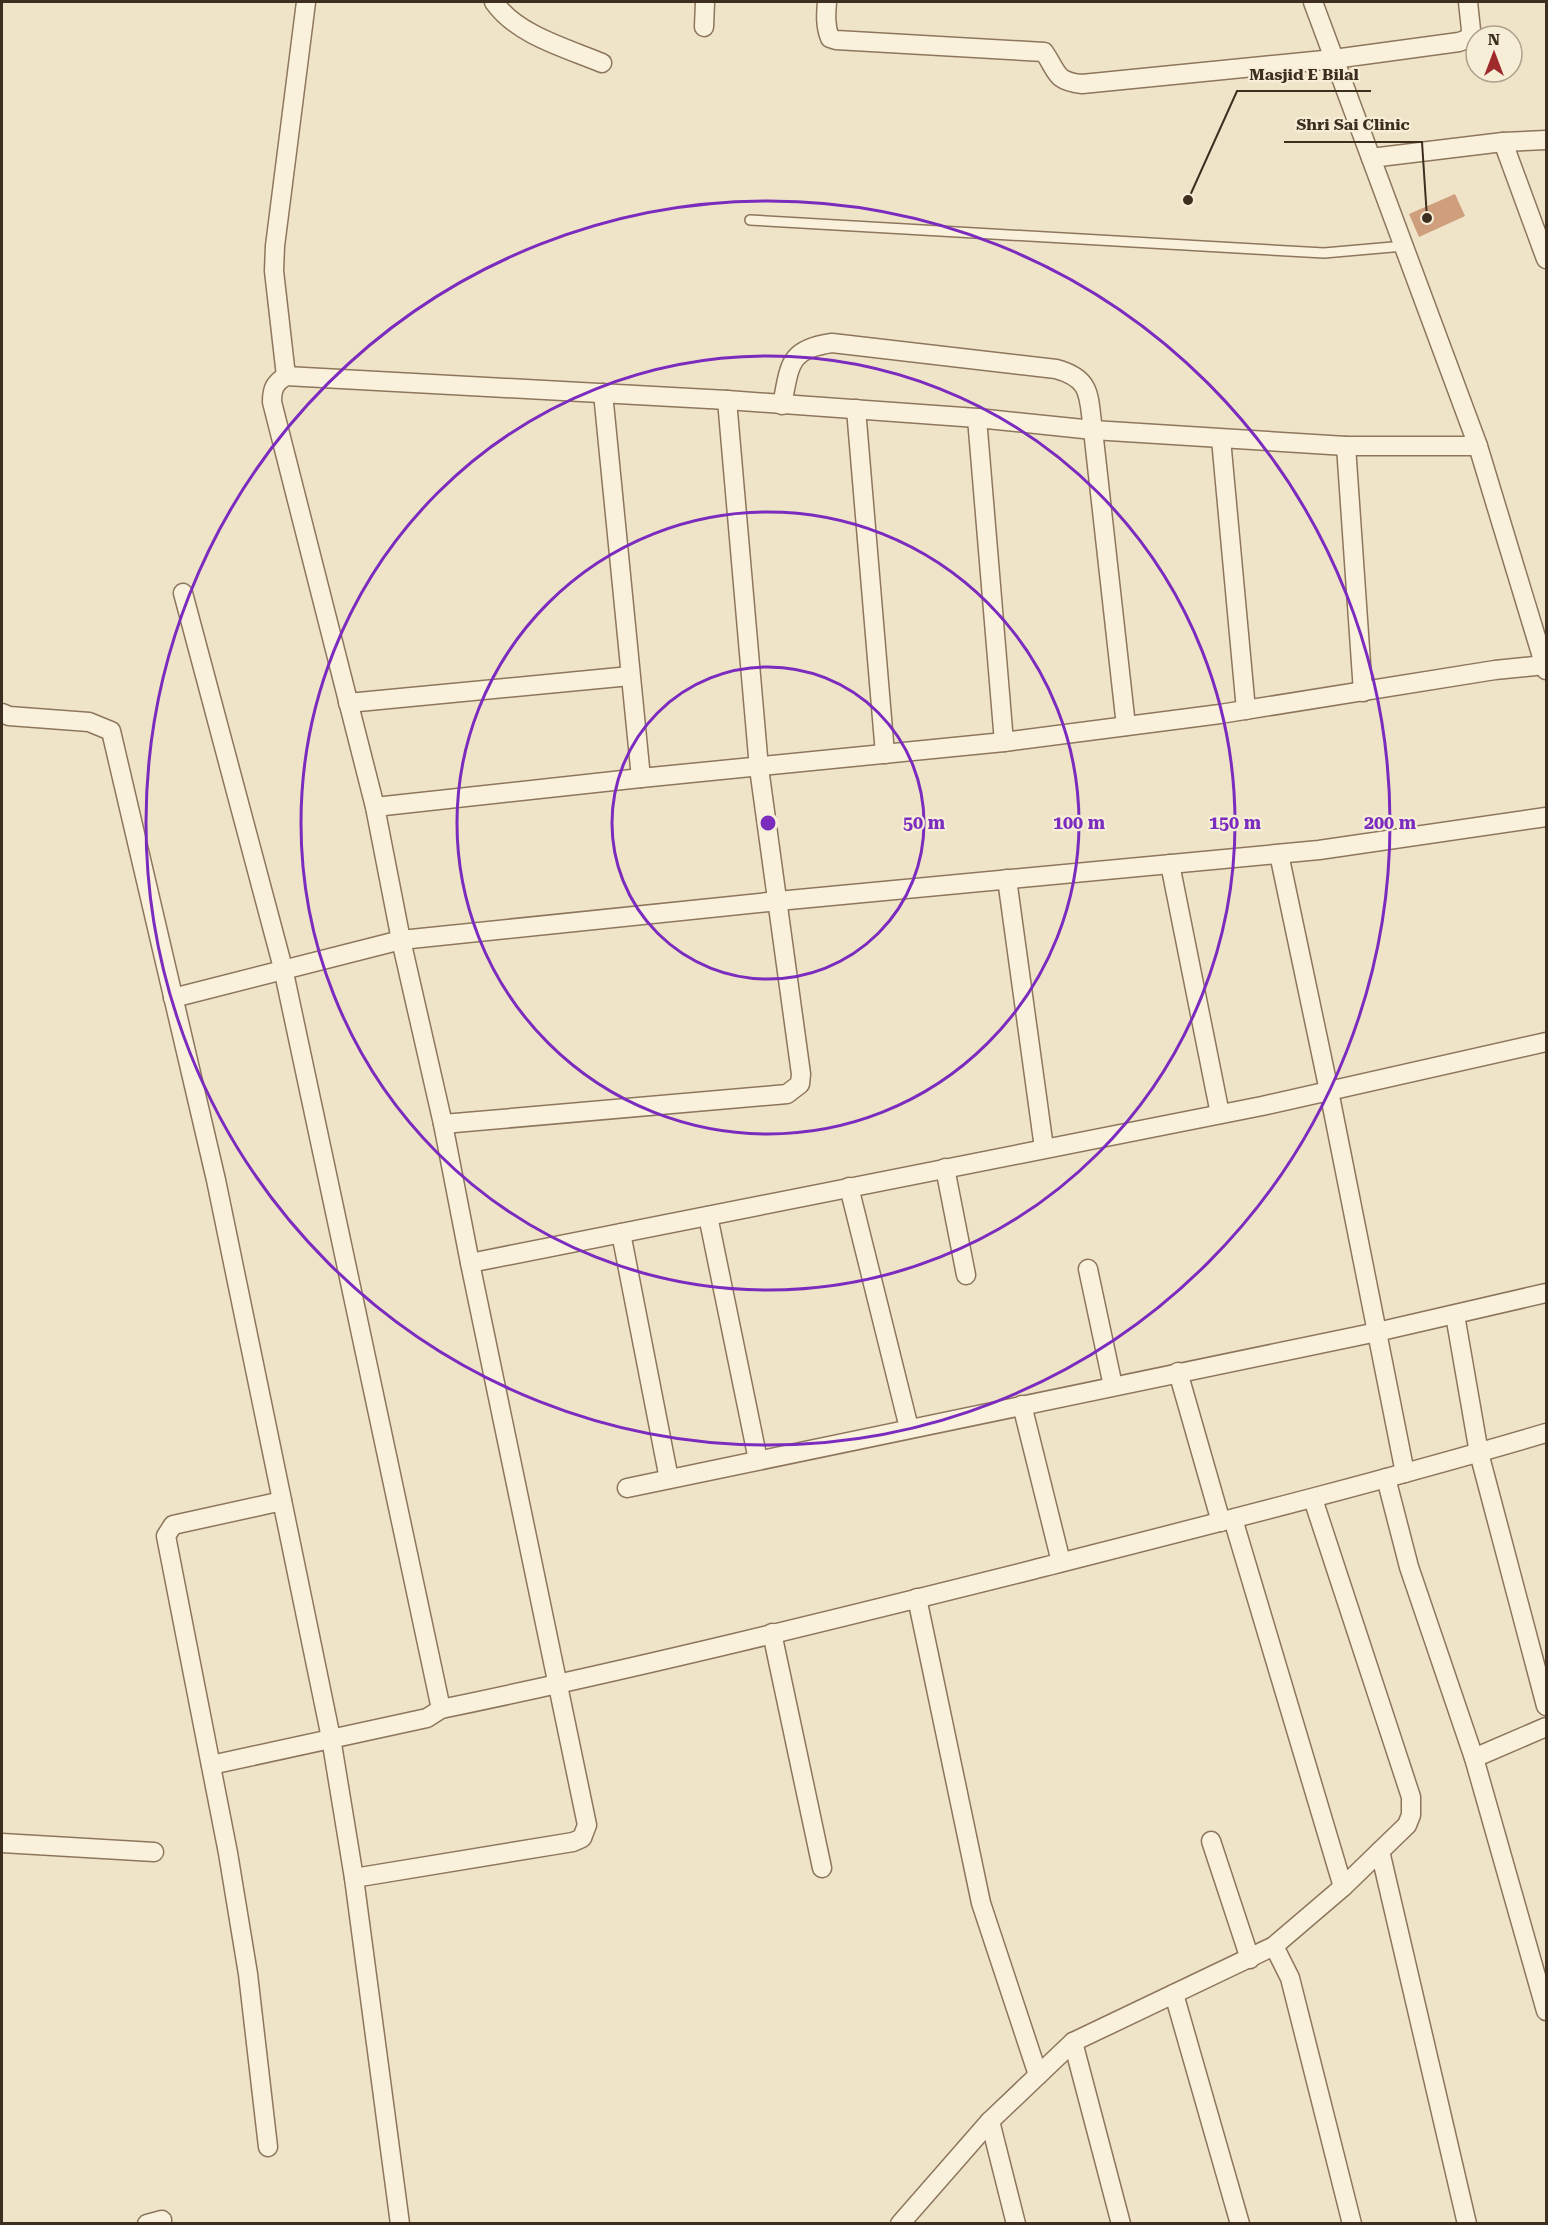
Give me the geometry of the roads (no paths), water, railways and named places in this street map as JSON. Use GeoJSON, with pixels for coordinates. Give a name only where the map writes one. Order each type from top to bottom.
{"type":"FeatureCollection","features":[{"type":"Feature","properties":{"kind":"street"},"geometry":{"type":"LineString","coordinates":[[286,376],[274,271],[274,246],[306,2]]}},
{"type":"Feature","properties":{"kind":"street"},"geometry":{"type":"LineString","coordinates":[[494,2],[519,27],[602,63]]}},
{"type":"Feature","properties":{"kind":"street"},"geometry":{"type":"LineString","coordinates":[[704,27],[705,2]]}},
{"type":"Feature","properties":{"kind":"street"},"geometry":{"type":"LineString","coordinates":[[827,2],[825,18],[828,32],[830,38],[836,40],[1044,52],[1058,77],[1071,83],[1082,84],[1334,59],[1465,41],[1470,38],[1471,30],[1468,2]]}},
{"type":"Feature","properties":{"kind":"street"},"geometry":{"type":"LineString","coordinates":[[375,807],[1004,742],[1246,710],[1495,670],[1546,667],[1542,635],[1478,446],[1313,2]]}},
{"type":"Feature","properties":{"kind":"street"},"geometry":{"type":"LineString","coordinates":[[1371,158],[1503,142],[1546,140]]}},
{"type":"Feature","properties":{"kind":"street"},"geometry":{"type":"LineString","coordinates":[[1503,142],[1546,259]]}},
{"type":"Feature","properties":{"kind":"street"},"geometry":{"type":"LineString","coordinates":[[782,405],[788,375],[798,353],[812,346],[832,343],[1056,369],[1080,379],[1086,388],[1093,430],[1126,726]]}},
{"type":"Feature","properties":{"kind":"street"},"geometry":{"type":"LineString","coordinates":[[354,1878],[573,1842],[582,1838],[587,1825],[443,1124],[401,940],[375,807],[272,402],[272,390],[277,381],[286,376],[727,400],[977,418],[1093,430],[1346,446],[1478,446]]}},
{"type":"Feature","properties":{"kind":"street"},"geometry":{"type":"LineString","coordinates":[[603,393],[641,778]]}},
{"type":"Feature","properties":{"kind":"street"},"geometry":{"type":"LineString","coordinates":[[443,1124],[787,1094],[800,1084],[801,1074],[759,768],[727,400]]}},
{"type":"Feature","properties":{"kind":"street"},"geometry":{"type":"LineString","coordinates":[[856,410],[885,754]]}},
{"type":"Feature","properties":{"kind":"street"},"geometry":{"type":"LineString","coordinates":[[977,418],[1004,742]]}},
{"type":"Feature","properties":{"kind":"street"},"geometry":{"type":"LineString","coordinates":[[1221,439],[1246,710]]}},
{"type":"Feature","properties":{"kind":"street"},"geometry":{"type":"LineString","coordinates":[[1346,446],[1363,692]]}},
{"type":"Feature","properties":{"kind":"street"},"geometry":{"type":"LineString","coordinates":[[183,593],[283,968],[441,1709]]}},
{"type":"Feature","properties":{"kind":"street"},"geometry":{"type":"LineString","coordinates":[[348,703],[630,676]]}},
{"type":"Feature","properties":{"kind":"street"},"geometry":{"type":"LineString","coordinates":[[2,713],[9,716],[90,722],[111,731],[216,1180],[331,1738],[354,1878],[400,2223]]}},
{"type":"Feature","properties":{"kind":"street"},"geometry":{"type":"LineString","coordinates":[[173,998],[283,968],[401,940],[778,901],[1279,854],[1546,817]]}},
{"type":"Feature","properties":{"kind":"street"},"geometry":{"type":"LineString","coordinates":[[1279,854],[1405,1473]]}},
{"type":"Feature","properties":{"kind":"street"},"geometry":{"type":"LineString","coordinates":[[1170,864],[1220,1114]]}},
{"type":"Feature","properties":{"kind":"street"},"geometry":{"type":"LineString","coordinates":[[1007,879],[1044,1148]]}},
{"type":"Feature","properties":{"kind":"street"},"geometry":{"type":"LineString","coordinates":[[470,1263],[1220,1114],[1546,1042]]}},
{"type":"Feature","properties":{"kind":"street"},"geometry":{"type":"LineString","coordinates":[[945,1168],[966,1275]]}},
{"type":"Feature","properties":{"kind":"street"},"geometry":{"type":"LineString","coordinates":[[849,1187],[909,1428]]}},
{"type":"Feature","properties":{"kind":"street"},"geometry":{"type":"LineString","coordinates":[[708,1216],[758,1460]]}},
{"type":"Feature","properties":{"kind":"street"},"geometry":{"type":"LineString","coordinates":[[621,1233],[669,1479]]}},
{"type":"Feature","properties":{"kind":"street"},"geometry":{"type":"LineString","coordinates":[[1088,1269],[1113,1386]]}},
{"type":"Feature","properties":{"kind":"street"},"geometry":{"type":"LineString","coordinates":[[627,1488],[1377,1332],[1546,1293]]}},
{"type":"Feature","properties":{"kind":"street"},"geometry":{"type":"LineString","coordinates":[[1455,1315],[1479,1453],[1546,1706]]}},
{"type":"Feature","properties":{"kind":"street"},"geometry":{"type":"LineString","coordinates":[[1178,1372],[1343,1887]]}},
{"type":"Feature","properties":{"kind":"street"},"geometry":{"type":"LineString","coordinates":[[1022,1405],[1061,1562]]}},
{"type":"Feature","properties":{"kind":"street"},"geometry":{"type":"LineString","coordinates":[[211,1765],[427,1718],[441,1709],[559,1684],[917,1598],[1313,1499],[1546,1433]]}},
{"type":"Feature","properties":{"kind":"street"},"geometry":{"type":"LineString","coordinates":[[1386,1478],[1409,1567],[1474,1758],[1546,2011]]}},
{"type":"Feature","properties":{"kind":"street"},"geometry":{"type":"LineString","coordinates":[[900,2223],[990,2121],[1073,2042],[1274,1946],[1343,1887],[1407,1825],[1411,1815],[1411,1797],[1313,1499]]}},
{"type":"Feature","properties":{"kind":"street"},"geometry":{"type":"LineString","coordinates":[[268,2147],[248,1974],[211,1765],[166,1536],[169,1528],[173,1526],[282,1501]]}},
{"type":"Feature","properties":{"kind":"street"},"geometry":{"type":"LineString","coordinates":[[917,1598],[981,1902],[1038,2075]]}},
{"type":"Feature","properties":{"kind":"street"},"geometry":{"type":"LineString","coordinates":[[772,1633],[822,1868]]}},
{"type":"Feature","properties":{"kind":"street"},"geometry":{"type":"LineString","coordinates":[[1474,1758],[1546,1727]]}},
{"type":"Feature","properties":{"kind":"street"},"geometry":{"type":"LineString","coordinates":[[1211,1841],[1250,1959]]}},
{"type":"Feature","properties":{"kind":"street"},"geometry":{"type":"LineString","coordinates":[[2,1843],[154,1852]]}},
{"type":"Feature","properties":{"kind":"street"},"geometry":{"type":"LineString","coordinates":[[1380,1851],[1467,2223]]}},
{"type":"Feature","properties":{"kind":"street"},"geometry":{"type":"LineString","coordinates":[[1274,1946],[1290,1978],[1352,2223]]}},
{"type":"Feature","properties":{"kind":"street"},"geometry":{"type":"LineString","coordinates":[[1174,1994],[1240,2223]]}},
{"type":"Feature","properties":{"kind":"street"},"geometry":{"type":"LineString","coordinates":[[1073,2042],[1121,2223]]}},
{"type":"Feature","properties":{"kind":"street"},"geometry":{"type":"LineString","coordinates":[[990,2121],[1016,2223]]}},
{"type":"Feature","properties":{"kind":"street"},"geometry":{"type":"LineString","coordinates":[[147,2223],[162,2220],[162,2223]]}},
{"type":"Feature","properties":{"kind":"lane"},"geometry":{"type":"LineString","coordinates":[[750,220],[1324,253],[1404,246]]}},
{"type":"Feature","properties":{"kind":"place","name":"Masjid E Bilal"},"geometry":{"type":"Point","coordinates":[1188,200]}},
{"type":"Feature","properties":{"kind":"place","name":"Shri Sai Clinic"},"geometry":{"type":"Point","coordinates":[1427,218]}}]}
